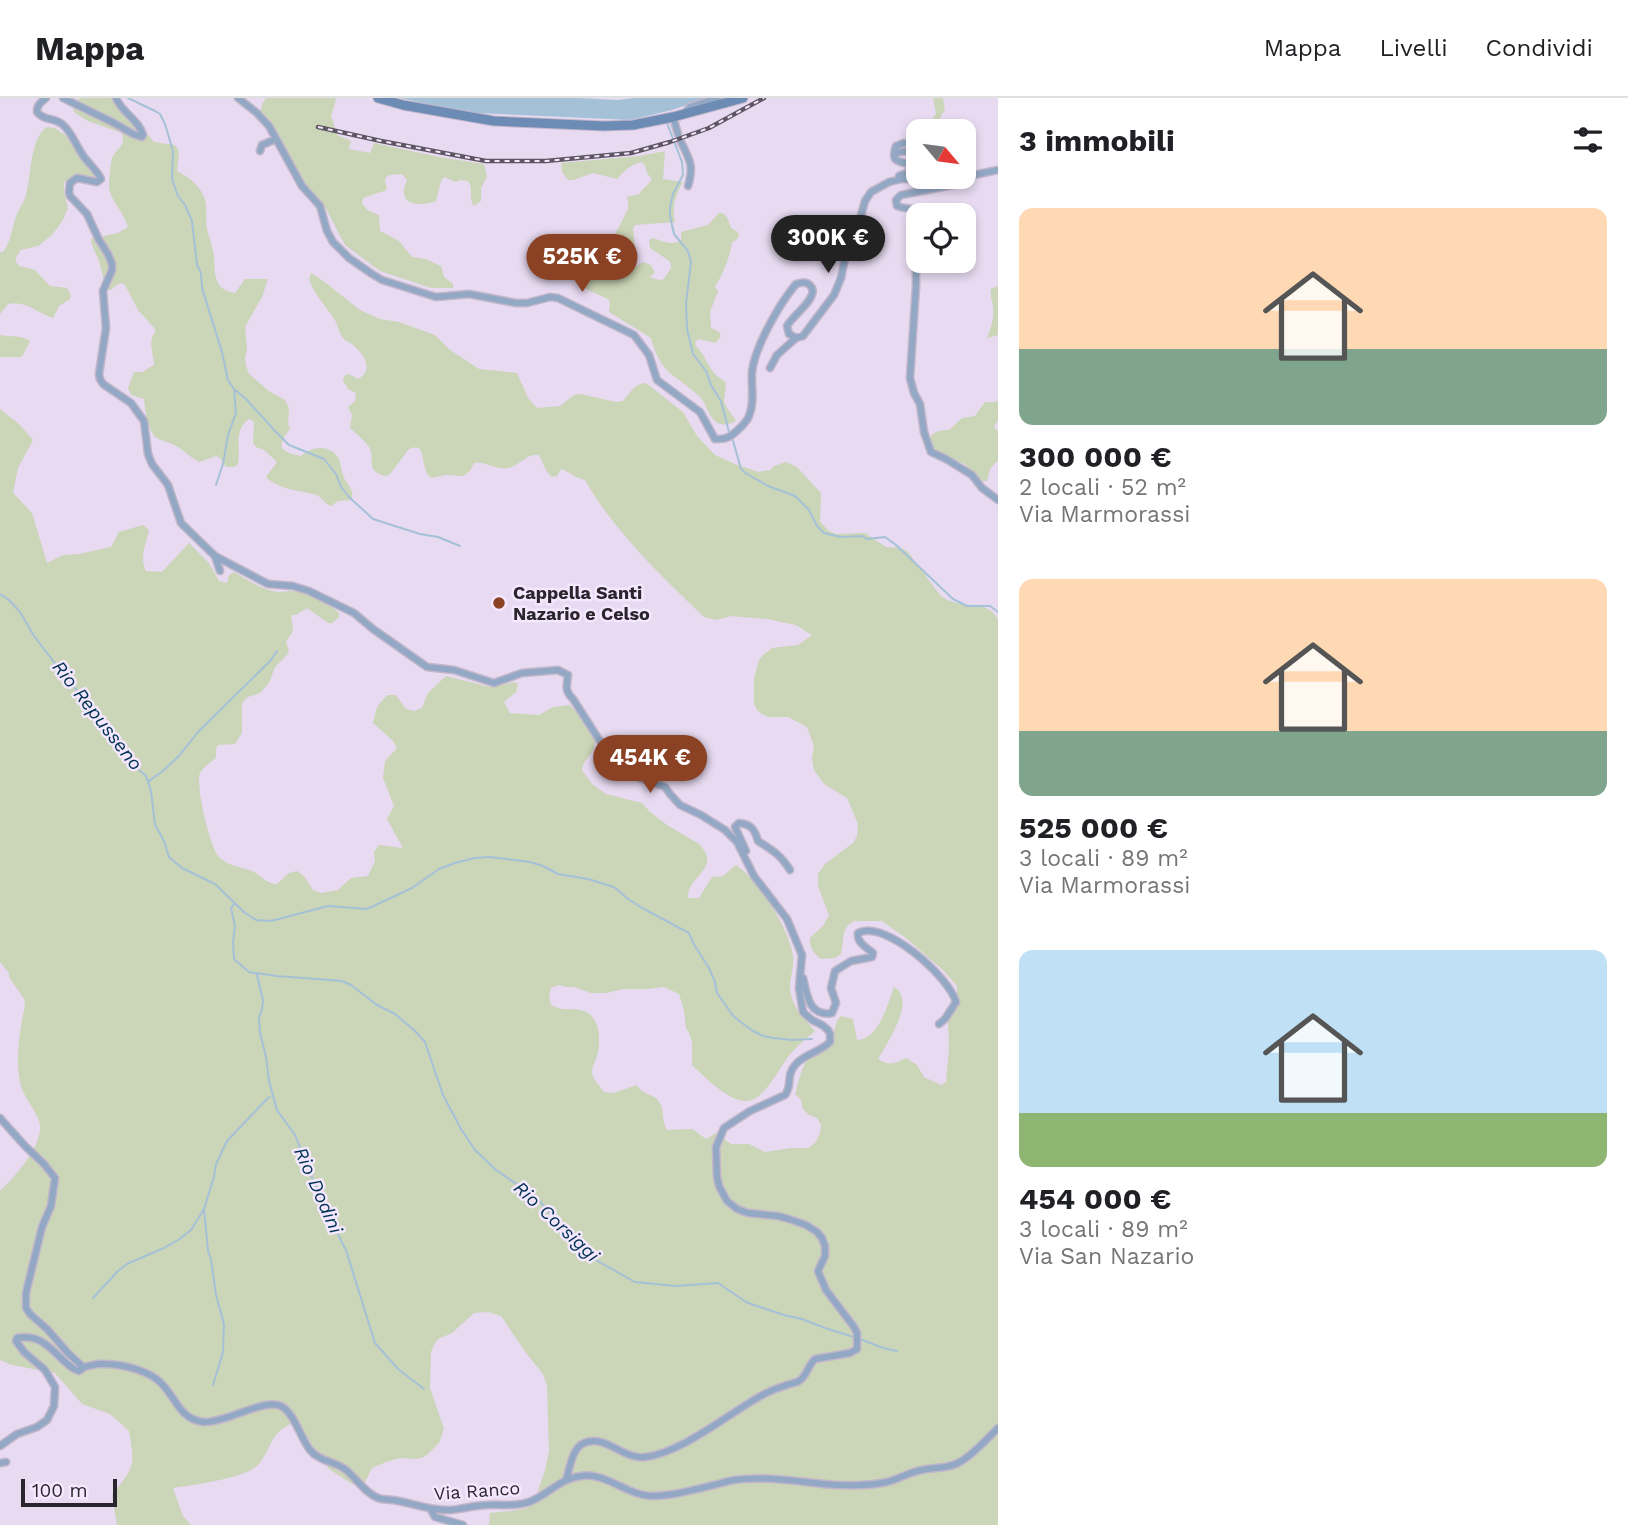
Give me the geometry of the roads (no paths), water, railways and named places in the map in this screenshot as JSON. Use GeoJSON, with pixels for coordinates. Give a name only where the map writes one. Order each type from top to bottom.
{"type":"FeatureCollection","features":[{"type":"Feature","properties":{"kind":"main road"},"geometry":{"type":"LineString","coordinates":[[378,98],[494,121],[620,126],[678,116],[743,98]]}},
{"type":"Feature","properties":{"kind":"street"},"geometry":{"type":"LineString","coordinates":[[46,98],[37,112],[43,118],[64,125],[84,158],[101,179],[97,183],[77,178],[70,183],[69,188],[70,196],[87,214],[112,264],[103,291],[106,328],[100,379],[125,397],[144,421],[148,454],[168,485],[181,523],[215,556],[268,584],[293,586],[354,613],[427,667],[453,670],[494,683],[522,673],[558,670],[568,675],[565,687],[567,693],[614,759],[639,777],[661,784],[680,805],[725,830],[737,842],[749,863]]}},
{"type":"Feature","properties":{"kind":"street"},"geometry":{"type":"LineString","coordinates":[[64,98],[142,137],[144,135],[141,128],[116,98]]}},
{"type":"Feature","properties":{"kind":"street"},"geometry":{"type":"LineString","coordinates":[[239,98],[269,126],[302,186],[320,206],[333,242],[349,258],[382,280],[436,297],[469,294],[516,303],[550,297],[571,303],[634,335],[649,355],[657,380],[700,412],[715,439],[725,439],[749,416],[752,370],[766,332],[791,289],[803,282],[813,289],[813,294],[787,326],[789,334],[796,338]]}},
{"type":"Feature","properties":{"kind":"street"},"geometry":{"type":"LineString","coordinates":[[688,186],[692,172],[691,163],[680,138],[678,116],[690,107],[718,98]]}},
{"type":"Feature","properties":{"kind":"street"},"geometry":{"type":"LineString","coordinates":[[260,151],[262,145],[276,139]]}},
{"type":"Feature","properties":{"kind":"street"},"geometry":{"type":"LineString","coordinates":[[898,180],[899,176],[907,173],[910,166],[907,163],[898,163],[895,156],[896,146],[904,143]]}},
{"type":"Feature","properties":{"kind":"street"},"geometry":{"type":"LineString","coordinates":[[895,156],[898,152],[906,152]]}},
{"type":"Feature","properties":{"kind":"street"},"geometry":{"type":"LineString","coordinates":[[976,175],[998,170]]}},
{"type":"Feature","properties":{"kind":"street"},"geometry":{"type":"LineString","coordinates":[[770,368],[777,355],[807,332],[834,295],[852,234],[871,192],[889,182],[906,180]]}},
{"type":"Feature","properties":{"kind":"street"},"geometry":{"type":"LineString","coordinates":[[906,209],[897,206],[896,200],[901,195],[932,189]]}},
{"type":"Feature","properties":{"kind":"street"},"geometry":{"type":"LineString","coordinates":[[916,273],[910,378],[920,404],[924,432],[931,452],[972,475],[982,488],[998,500]]}},
{"type":"Feature","properties":{"kind":"street"},"geometry":{"type":"LineString","coordinates":[[215,556],[220,571]]}},
{"type":"Feature","properties":{"kind":"street"},"geometry":{"type":"LineString","coordinates":[[566,1480],[576,1450],[581,1444],[592,1440],[603,1442],[629,1456],[642,1458],[669,1451],[761,1396],[797,1382],[803,1378],[815,1359],[850,1353],[857,1349],[854,1327],[826,1290],[818,1271],[825,1256],[822,1237],[806,1225],[789,1219],[737,1209],[727,1201],[717,1177],[716,1147],[724,1128],[750,1111],[785,1095],[789,1091],[789,1073],[795,1065],[830,1042],[828,1030],[803,1013],[800,997],[802,954],[787,919],[754,876],[735,827],[739,823],[753,829],[758,841],[773,849],[790,870]]}},
{"type":"Feature","properties":{"kind":"street"},"geometry":{"type":"LineString","coordinates":[[802,972],[812,1007],[829,1015],[836,1003],[831,988],[835,971],[851,961],[872,957],[873,953],[861,943],[858,933],[864,930],[877,932],[898,940],[936,973],[955,997],[956,1002],[939,1024]]}},
{"type":"Feature","properties":{"kind":"street"},"geometry":{"type":"LineString","coordinates":[[0,1118],[55,1178],[51,1206],[42,1227],[26,1293],[26,1308],[83,1367],[79,1371],[74,1369],[38,1339],[30,1336],[17,1338],[18,1345],[45,1370],[55,1387],[54,1406],[47,1420],[37,1427],[17,1434],[0,1446]]}},
{"type":"Feature","properties":{"kind":"street","name":"Via Ranco"},"geometry":{"type":"LineString","coordinates":[[83,1367],[104,1364],[152,1376],[171,1394],[182,1413],[189,1418],[205,1422],[222,1420],[258,1407],[283,1407],[312,1452],[325,1461],[344,1468],[370,1494],[384,1500],[431,1510],[524,1503],[547,1493],[566,1480],[579,1476],[599,1478],[634,1493],[653,1496],[704,1488],[733,1480],[773,1478],[843,1485],[885,1482],[920,1470],[961,1462],[998,1428]]}},
{"type":"Feature","properties":{"kind":"street"},"geometry":{"type":"LineString","coordinates":[[431,1510],[435,1517],[463,1525]]}},
{"type":"Feature","properties":{"kind":"water"},"geometry":{"type":"Polygon","coordinates":[[[400,98],[707,98],[630,120],[478,113],[400,98]]]}},
{"type":"Feature","properties":{"kind":"waterway"},"geometry":{"type":"LineString","coordinates":[[128,98],[160,114],[165,124],[173,151],[172,179],[192,221],[202,288],[228,380],[234,389],[236,413],[216,485]]}},
{"type":"Feature","properties":{"kind":"waterway"},"geometry":{"type":"LineString","coordinates":[[667,123],[682,162],[683,175],[673,194],[670,216],[674,234],[688,251],[691,262],[686,303],[687,329],[693,354],[706,371],[721,401],[729,432]]}},
{"type":"Feature","properties":{"kind":"waterway"},"geometry":{"type":"LineString","coordinates":[[234,389],[289,445],[324,459],[349,497],[373,519],[460,546]]}},
{"type":"Feature","properties":{"kind":"waterway"},"geometry":{"type":"LineString","coordinates":[[732,437],[741,469],[768,486],[795,496],[809,510],[824,533],[841,537],[862,536],[867,539],[885,537],[953,599],[967,606],[990,606],[998,612]]}},
{"type":"Feature","properties":{"kind":"waterway","name":"Rio Repusseno"},"geometry":{"type":"LineString","coordinates":[[0,594],[20,612],[34,636],[94,709],[130,762],[146,776],[151,791],[155,825],[169,857],[182,868],[215,884],[256,920],[271,921],[328,906],[367,909],[412,888],[439,869],[475,858],[530,862],[558,874],[614,887],[644,909],[689,933],[709,968],[717,993],[734,1017],[753,1031],[773,1038],[812,1039]]}},
{"type":"Feature","properties":{"kind":"waterway"},"geometry":{"type":"LineString","coordinates":[[149,781],[179,756],[198,732],[277,651]]}},
{"type":"Feature","properties":{"kind":"waterway","name":"Rio Corsiggi"},"geometry":{"type":"LineString","coordinates":[[234,904],[231,908],[235,926],[234,959],[249,972],[342,981],[395,1014],[425,1042],[443,1095],[475,1150],[496,1170],[537,1198],[594,1259],[635,1282],[676,1286],[718,1283],[746,1302],[854,1337]]}},
{"type":"Feature","properties":{"kind":"waterway","name":"Rio Dodini"},"geometry":{"type":"LineString","coordinates":[[257,975],[263,1000],[259,1018],[260,1033],[277,1110],[295,1135],[321,1200],[346,1250],[375,1343],[398,1369],[424,1389]]}},
{"type":"Feature","properties":{"kind":"waterway"},"geometry":{"type":"LineString","coordinates":[[213,1385],[223,1352],[224,1324],[208,1251],[204,1209],[216,1164],[227,1141],[270,1097]]}},
{"type":"Feature","properties":{"kind":"waterway"},"geometry":{"type":"LineString","coordinates":[[93,1298],[127,1264],[164,1248],[191,1230],[204,1209]]}},
{"type":"Feature","properties":{"kind":"waterway","name":"Rio Corsiggi"},"geometry":{"type":"LineString","coordinates":[[860,1339],[897,1351]]}},
{"type":"Feature","properties":{"kind":"railway"},"geometry":{"type":"LineString","coordinates":[[318,127],[486,161],[546,161],[631,153],[670,142],[709,128],[764,98]]}},
{"type":"Feature","properties":{"kind":"place","name":"Cappella Santi Nazario e Celso"},"geometry":{"type":"Point","coordinates":[499,603]}}]}
